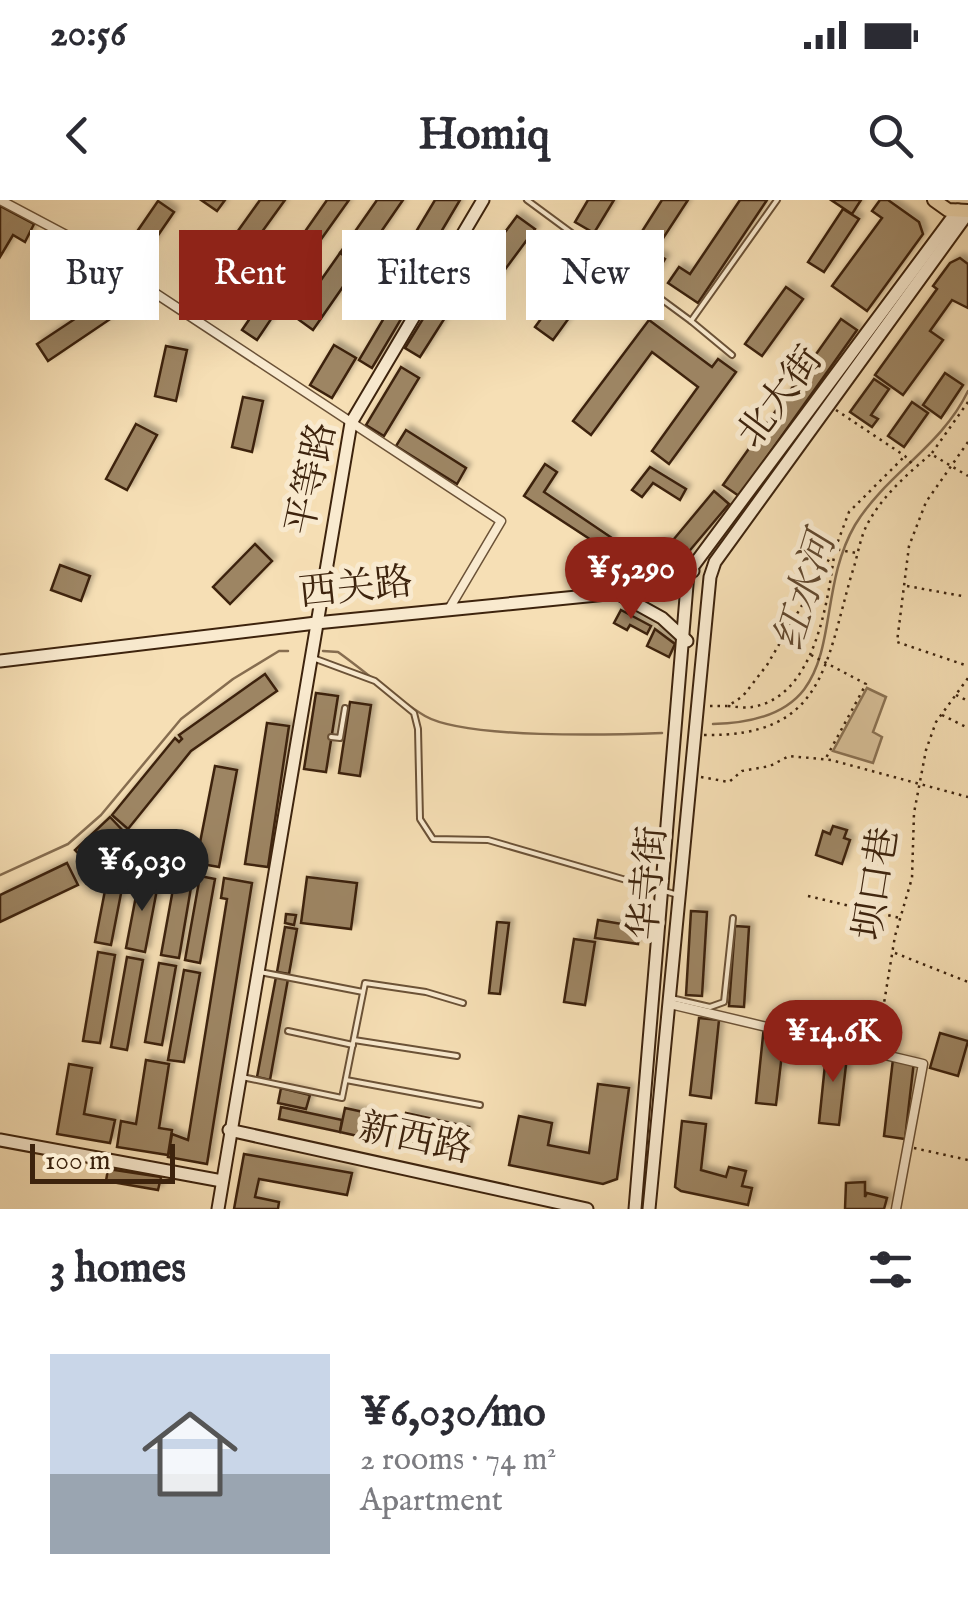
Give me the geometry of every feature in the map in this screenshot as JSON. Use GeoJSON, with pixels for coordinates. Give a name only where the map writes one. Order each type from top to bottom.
{"type":"FeatureCollection","features":[{"type":"Feature","properties":{"kind":"main road","name":"平等路"},"geometry":{"type":"LineString","coordinates":[[218,1209],[256,971],[304,732],[310,657],[351,424],[482,200]]}},
{"type":"Feature","properties":{"kind":"main road"},"geometry":{"type":"LineString","coordinates":[[934,200],[948,210],[964,211]]}},
{"type":"Feature","properties":{"kind":"main road","name":"北大街"},"geometry":{"type":"LineString","coordinates":[[715,562],[964,211]]}},
{"type":"Feature","properties":{"kind":"main road","name":"北大街"},"geometry":{"type":"LineString","coordinates":[[688,573],[964,211]]}},
{"type":"Feature","properties":{"kind":"main road","name":"西关路"},"geometry":{"type":"LineString","coordinates":[[0,660],[617,593],[715,562]]}},
{"type":"Feature","properties":{"kind":"main road","name":"华寺街"},"geometry":{"type":"LineString","coordinates":[[648,1209],[701,651],[715,562]]}},
{"type":"Feature","properties":{"kind":"main road","name":"华寺街"},"geometry":{"type":"LineString","coordinates":[[635,1209],[688,573]]}},
{"type":"Feature","properties":{"kind":"main road"},"geometry":{"type":"LineString","coordinates":[[617,593],[662,618],[701,651]]}},
{"type":"Feature","properties":{"kind":"main road","name":"新西路"},"geometry":{"type":"LineString","coordinates":[[229,1130],[587,1209]]}},
{"type":"Feature","properties":{"kind":"main road"},"geometry":{"type":"LineString","coordinates":[[0,1140],[222,1181]]}},
{"type":"Feature","properties":{"kind":"street"},"geometry":{"type":"LineString","coordinates":[[0,200],[70,236],[501,521],[449,609]]}},
{"type":"Feature","properties":{"kind":"street"},"geometry":{"type":"LineString","coordinates":[[670,1001],[923,1064],[896,1209]]}},
{"type":"Feature","properties":{"kind":"lane"},"geometry":{"type":"LineString","coordinates":[[528,200],[732,355]]}},
{"type":"Feature","properties":{"kind":"lane"},"geometry":{"type":"LineString","coordinates":[[692,321],[777,200]]}},
{"type":"Feature","properties":{"kind":"lane"},"geometry":{"type":"LineString","coordinates":[[310,657],[375,681],[414,714],[418,730],[420,819],[433,839],[488,840],[678,895]]}},
{"type":"Feature","properties":{"kind":"lane"},"geometry":{"type":"LineString","coordinates":[[332,737],[340,738],[345,708]]}},
{"type":"Feature","properties":{"kind":"lane"},"geometry":{"type":"LineString","coordinates":[[670,1001],[710,1006],[724,1002],[732,918]]}},
{"type":"Feature","properties":{"kind":"lane"},"geometry":{"type":"LineString","coordinates":[[256,971],[363,992]]}},
{"type":"Feature","properties":{"kind":"lane"},"geometry":{"type":"LineString","coordinates":[[238,1076],[342,1098],[365,983],[426,992],[463,1003]]}},
{"type":"Feature","properties":{"kind":"lane"},"geometry":{"type":"LineString","coordinates":[[288,1032],[457,1056]]}},
{"type":"Feature","properties":{"kind":"lane"},"geometry":{"type":"LineString","coordinates":[[346,1080],[480,1105]]}},
{"type":"Feature","properties":{"kind":"path"},"geometry":{"type":"LineString","coordinates":[[694,734],[752,732],[770,724],[814,692],[828,664],[864,530],[880,503],[931,454],[968,402]]}},
{"type":"Feature","properties":{"kind":"path"},"geometry":{"type":"LineString","coordinates":[[829,405],[916,467]]}},
{"type":"Feature","properties":{"kind":"path"},"geometry":{"type":"LineString","coordinates":[[968,442],[926,502],[909,546],[897,642],[968,666]]}},
{"type":"Feature","properties":{"kind":"path"},"geometry":{"type":"LineString","coordinates":[[931,454],[968,476]]}},
{"type":"Feature","properties":{"kind":"path"},"geometry":{"type":"LineString","coordinates":[[728,706],[743,696],[767,666],[850,512],[905,456]]}},
{"type":"Feature","properties":{"kind":"path"},"geometry":{"type":"LineString","coordinates":[[834,548],[858,553]]}},
{"type":"Feature","properties":{"kind":"path"},"geometry":{"type":"LineString","coordinates":[[696,706],[752,707],[768,702],[792,684],[811,655],[834,548]]}},
{"type":"Feature","properties":{"kind":"path"},"geometry":{"type":"LineString","coordinates":[[906,585],[962,596]]}},
{"type":"Feature","properties":{"kind":"path"},"geometry":{"type":"LineString","coordinates":[[811,655],[866,684],[825,759]]}},
{"type":"Feature","properties":{"kind":"path","name":"坝口巷"},"geometry":{"type":"LineString","coordinates":[[876,1052],[892,952],[912,878],[914,813],[926,750],[940,715],[968,678]]}},
{"type":"Feature","properties":{"kind":"path"},"geometry":{"type":"LineString","coordinates":[[954,694],[968,701]]}},
{"type":"Feature","properties":{"kind":"path"},"geometry":{"type":"LineString","coordinates":[[940,715],[968,728]]}},
{"type":"Feature","properties":{"kind":"path"},"geometry":{"type":"LineString","coordinates":[[690,775],[730,782],[742,770],[770,766],[789,756],[825,759],[968,797]]}},
{"type":"Feature","properties":{"kind":"path"},"geometry":{"type":"LineString","coordinates":[[808,896],[902,918]]}},
{"type":"Feature","properties":{"kind":"path"},"geometry":{"type":"LineString","coordinates":[[892,952],[968,982]]}},
{"type":"Feature","properties":{"kind":"path"},"geometry":{"type":"LineString","coordinates":[[908,1147],[968,1160]]}},
{"type":"Feature","properties":{"kind":"shaded area"},"geometry":{"type":"Polygon","coordinates":[[[867,688],[886,697],[873,732],[882,737],[873,763],[833,751],[867,688]]]}},
{"type":"Feature","properties":{"kind":"building"},"geometry":{"type":"Polygon","coordinates":[[[201,200],[225,200],[217,211],[201,200]]]}},
{"type":"Feature","properties":{"kind":"building"},"geometry":{"type":"Polygon","coordinates":[[[260,200],[285,200],[263,230],[239,230],[260,200]]]}},
{"type":"Feature","properties":{"kind":"building"},"geometry":{"type":"Polygon","coordinates":[[[327,200],[349,200],[322,238],[322,230],[306,230],[327,200]]]}},
{"type":"Feature","properties":{"kind":"building"},"geometry":{"type":"Polygon","coordinates":[[[377,200],[403,200],[382,230],[356,230],[377,200]]]}},
{"type":"Feature","properties":{"kind":"building"},"geometry":{"type":"Polygon","coordinates":[[[435,200],[460,200],[442,230],[417,230],[435,200]]]}},
{"type":"Feature","properties":{"kind":"building"},"geometry":{"type":"Polygon","coordinates":[[[588,200],[614,200],[596,230],[575,222],[588,200]]]}},
{"type":"Feature","properties":{"kind":"building"},"geometry":{"type":"Polygon","coordinates":[[[662,200],[688,200],[664,237],[664,230],[643,230],[662,200]]]}},
{"type":"Feature","properties":{"kind":"building"},"geometry":{"type":"Polygon","coordinates":[[[740,200],[767,200],[698,303],[668,283],[679,267],[690,274],[740,200]]]}},
{"type":"Feature","properties":{"kind":"building"},"geometry":{"type":"Polygon","coordinates":[[[831,200],[861,200],[852,214],[831,200]]]}},
{"type":"Feature","properties":{"kind":"building"},"geometry":{"type":"Polygon","coordinates":[[[880,200],[888,200],[919,222],[923,234],[867,311],[832,286],[882,218],[872,211],[880,200]]]}},
{"type":"Feature","properties":{"kind":"building"},"geometry":{"type":"Polygon","coordinates":[[[158,201],[174,212],[159,234],[159,230],[138,230],[158,201]]]}},
{"type":"Feature","properties":{"kind":"building"},"geometry":{"type":"Polygon","coordinates":[[[0,206],[34,224],[25,242],[13,235],[0,257],[0,206]]]}},
{"type":"Feature","properties":{"kind":"building"},"geometry":{"type":"Polygon","coordinates":[[[843,209],[859,219],[824,272],[808,262],[843,209]]]}},
{"type":"Feature","properties":{"kind":"building"},"geometry":{"type":"Polygon","coordinates":[[[517,216],[535,229],[526,230],[526,241],[506,268],[506,231],[517,216]]]}},
{"type":"Feature","properties":{"kind":"building"},"geometry":{"type":"Polygon","coordinates":[[[342,254],[342,288],[322,317],[322,279],[342,254]]]}},
{"type":"Feature","properties":{"kind":"building"},"geometry":{"type":"Polygon","coordinates":[[[960,258],[968,264],[968,308],[952,300],[930,331],[943,340],[903,395],[875,375],[937,289],[933,286],[950,263],[960,258]]]}},
{"type":"Feature","properties":{"kind":"building"},"geometry":{"type":"Polygon","coordinates":[[[786,287],[803,299],[762,356],[745,344],[786,287]]]}},
{"type":"Feature","properties":{"kind":"building"},"geometry":{"type":"Polygon","coordinates":[[[841,319],[857,330],[739,496],[723,485],[841,319]]]}},
{"type":"Feature","properties":{"kind":"building"},"geometry":{"type":"Polygon","coordinates":[[[73,320],[109,320],[48,361],[37,344],[73,320]]]}},
{"type":"Feature","properties":{"kind":"building"},"geometry":{"type":"Polygon","coordinates":[[[249,320],[270,320],[257,340],[242,330],[249,320]]]}},
{"type":"Feature","properties":{"kind":"building"},"geometry":{"type":"Polygon","coordinates":[[[299,320],[320,320],[313,330],[299,320]]]}},
{"type":"Feature","properties":{"kind":"building"},"geometry":{"type":"Polygon","coordinates":[[[383,320],[400,320],[372,368],[359,360],[383,320]]]}},
{"type":"Feature","properties":{"kind":"building"},"geometry":{"type":"Polygon","coordinates":[[[422,320],[444,320],[420,357],[405,348],[422,320]]]}},
{"type":"Feature","properties":{"kind":"building"},"geometry":{"type":"Polygon","coordinates":[[[540,320],[567,320],[553,340],[535,327],[540,320]]]}},
{"type":"Feature","properties":{"kind":"building"},"geometry":{"type":"Polygon","coordinates":[[[649,320],[712,367],[718,359],[736,372],[669,464],[652,451],[698,387],[652,352],[591,435],[573,421],[649,320]]]}},
{"type":"Feature","properties":{"kind":"building"},"geometry":{"type":"Polygon","coordinates":[[[334,345],[356,358],[332,398],[310,385],[334,345]]]}},
{"type":"Feature","properties":{"kind":"building"},"geometry":{"type":"Polygon","coordinates":[[[166,346],[187,350],[176,401],[155,396],[166,346]]]}},
{"type":"Feature","properties":{"kind":"building"},"geometry":{"type":"Polygon","coordinates":[[[401,367],[419,378],[384,436],[366,425],[401,367]]]}},
{"type":"Feature","properties":{"kind":"building"},"geometry":{"type":"Polygon","coordinates":[[[945,373],[963,385],[941,418],[923,405],[945,373]]]}},
{"type":"Feature","properties":{"kind":"building"},"geometry":{"type":"Polygon","coordinates":[[[874,379],[889,389],[871,415],[878,419],[872,427],[850,412],[874,379]]]}},
{"type":"Feature","properties":{"kind":"building"},"geometry":{"type":"Polygon","coordinates":[[[243,397],[263,401],[252,452],[232,447],[243,397]]]}},
{"type":"Feature","properties":{"kind":"building"},"geometry":{"type":"Polygon","coordinates":[[[912,402],[928,413],[904,447],[888,436],[912,402]]]}},
{"type":"Feature","properties":{"kind":"building"},"geometry":{"type":"Polygon","coordinates":[[[136,424],[157,435],[127,490],[106,479],[136,424]]]}},
{"type":"Feature","properties":{"kind":"building"},"geometry":{"type":"Polygon","coordinates":[[[406,430],[466,468],[457,484],[396,446],[406,430]]]}},
{"type":"Feature","properties":{"kind":"building"},"geometry":{"type":"Polygon","coordinates":[[[545,464],[557,472],[544,492],[612,538],[605,549],[524,496],[545,464]]]}},
{"type":"Feature","properties":{"kind":"building"},"geometry":{"type":"Polygon","coordinates":[[[650,467],[686,489],[680,500],[653,483],[642,497],[632,490],[650,467]]]}},
{"type":"Feature","properties":{"kind":"building"},"geometry":{"type":"Polygon","coordinates":[[[714,491],[729,504],[686,555],[635,568],[631,550],[674,539],[714,491]]]}},
{"type":"Feature","properties":{"kind":"building"},"geometry":{"type":"Polygon","coordinates":[[[255,544],[272,561],[230,604],[213,587],[255,544]]]}},
{"type":"Feature","properties":{"kind":"building"},"geometry":{"type":"Polygon","coordinates":[[[60,565],[90,576],[81,601],[51,590],[60,565]]]}},
{"type":"Feature","properties":{"kind":"building"},"geometry":{"type":"Polygon","coordinates":[[[621,610],[651,626],[647,634],[630,625],[627,630],[614,623],[621,610]]]}},
{"type":"Feature","properties":{"kind":"building"},"geometry":{"type":"Polygon","coordinates":[[[655,629],[675,644],[669,657],[647,646],[655,629]]]}},
{"type":"Feature","properties":{"kind":"building"},"geometry":{"type":"Polygon","coordinates":[[[265,674],[277,691],[191,751],[128,829],[112,815],[175,738],[179,742],[179,735],[265,674]]]}},
{"type":"Feature","properties":{"kind":"building"},"geometry":{"type":"Polygon","coordinates":[[[316,693],[338,696],[326,772],[304,769],[316,693]]]}},
{"type":"Feature","properties":{"kind":"building"},"geometry":{"type":"Polygon","coordinates":[[[350,702],[371,705],[360,776],[339,773],[350,702]]]}},
{"type":"Feature","properties":{"kind":"building"},"geometry":{"type":"Polygon","coordinates":[[[267,723],[289,726],[268,867],[245,864],[267,723]]]}},
{"type":"Feature","properties":{"kind":"building"},"geometry":{"type":"Polygon","coordinates":[[[215,766],[237,770],[219,867],[196,863],[215,766]]]}},
{"type":"Feature","properties":{"kind":"building"},"geometry":{"type":"Polygon","coordinates":[[[110,817],[126,834],[91,867],[75,850],[110,817]]]}},
{"type":"Feature","properties":{"kind":"building"},"geometry":{"type":"Polygon","coordinates":[[[833,826],[847,830],[844,838],[850,840],[842,864],[816,855],[823,831],[830,834],[833,826]]]}},
{"type":"Feature","properties":{"kind":"building"},"geometry":{"type":"Polygon","coordinates":[[[67,863],[78,885],[0,922],[0,895],[67,863]]]}},
{"type":"Feature","properties":{"kind":"building"},"geometry":{"type":"Polygon","coordinates":[[[177,867],[194,870],[179,958],[161,955],[177,867]]]}},
{"type":"Feature","properties":{"kind":"building"},"geometry":{"type":"Polygon","coordinates":[[[108,875],[124,878],[111,945],[95,942],[108,875]]]}},
{"type":"Feature","properties":{"kind":"building"},"geometry":{"type":"Polygon","coordinates":[[[140,875],[159,879],[145,952],[126,948],[140,875]]]}},
{"type":"Feature","properties":{"kind":"building"},"geometry":{"type":"Polygon","coordinates":[[[200,876],[215,879],[200,963],[185,960],[200,876]]]}},
{"type":"Feature","properties":{"kind":"building"},"geometry":{"type":"Polygon","coordinates":[[[307,877],[357,883],[351,929],[301,923],[307,877]]]}},
{"type":"Feature","properties":{"kind":"building"},"geometry":{"type":"Polygon","coordinates":[[[224,878],[252,883],[207,1164],[168,1157],[172,1134],[188,1140],[227,899],[221,898],[224,878]]]}},
{"type":"Feature","properties":{"kind":"building"},"geometry":{"type":"Polygon","coordinates":[[[691,911],[707,912],[702,996],[686,995],[691,911]]]}},
{"type":"Feature","properties":{"kind":"building"},"geometry":{"type":"Polygon","coordinates":[[[286,914],[296,915],[294,925],[285,923],[286,914]]]}},
{"type":"Feature","properties":{"kind":"building"},"geometry":{"type":"Polygon","coordinates":[[[598,920],[640,927],[638,944],[595,938],[598,920]]]}},
{"type":"Feature","properties":{"kind":"building"},"geometry":{"type":"Polygon","coordinates":[[[497,922],[509,923],[500,994],[489,993],[497,922]]]}},
{"type":"Feature","properties":{"kind":"building"},"geometry":{"type":"Polygon","coordinates":[[[735,926],[749,927],[744,1007],[729,1006],[735,926]]]}},
{"type":"Feature","properties":{"kind":"building"},"geometry":{"type":"Polygon","coordinates":[[[285,927],[297,929],[289,974],[277,972],[285,927]]]}},
{"type":"Feature","properties":{"kind":"building"},"geometry":{"type":"Polygon","coordinates":[[[574,939],[595,942],[585,1005],[564,1002],[574,939]]]}},
{"type":"Feature","properties":{"kind":"building"},"geometry":{"type":"Polygon","coordinates":[[[98,952],[115,955],[100,1043],[83,1041],[98,952]]]}},
{"type":"Feature","properties":{"kind":"building"},"geometry":{"type":"Polygon","coordinates":[[[127,957],[143,960],[127,1050],[111,1047],[127,957]]]}},
{"type":"Feature","properties":{"kind":"building"},"geometry":{"type":"Polygon","coordinates":[[[159,963],[176,966],[162,1045],[145,1042],[159,963]]]}},
{"type":"Feature","properties":{"kind":"building"},"geometry":{"type":"Polygon","coordinates":[[[184,970],[200,973],[184,1062],[168,1060],[184,970]]]}},
{"type":"Feature","properties":{"kind":"building"},"geometry":{"type":"Polygon","coordinates":[[[276,977],[288,979],[270,1080],[257,1077],[276,977]]]}},
{"type":"Feature","properties":{"kind":"building"},"geometry":{"type":"Polygon","coordinates":[[[699,1018],[719,1020],[711,1098],[690,1095],[699,1018]]]}},
{"type":"Feature","properties":{"kind":"building"},"geometry":{"type":"Polygon","coordinates":[[[764,1026],[785,1028],[776,1105],[756,1103],[764,1026]]]}},
{"type":"Feature","properties":{"kind":"building"},"geometry":{"type":"Polygon","coordinates":[[[940,1033],[968,1041],[958,1076],[930,1068],[940,1033]]]}},
{"type":"Feature","properties":{"kind":"building"},"geometry":{"type":"Polygon","coordinates":[[[827,1045],[848,1048],[839,1125],[819,1123],[827,1045]]]}},
{"type":"Feature","properties":{"kind":"building"},"geometry":{"type":"Polygon","coordinates":[[[893,1059],[914,1061],[905,1139],[884,1136],[893,1059]]]}},
{"type":"Feature","properties":{"kind":"building"},"geometry":{"type":"Polygon","coordinates":[[[146,1060],[169,1064],[159,1128],[172,1130],[168,1155],[117,1147],[121,1121],[136,1124],[146,1060]]]}},
{"type":"Feature","properties":{"kind":"building"},"geometry":{"type":"Polygon","coordinates":[[[69,1064],[92,1068],[84,1114],[115,1120],[110,1143],[57,1134],[69,1064]]]}},
{"type":"Feature","properties":{"kind":"building"},"geometry":{"type":"Polygon","coordinates":[[[598,1084],[629,1088],[617,1179],[603,1184],[509,1165],[519,1116],[552,1123],[548,1145],[589,1153],[598,1084]]]}},
{"type":"Feature","properties":{"kind":"building"},"geometry":{"type":"Polygon","coordinates":[[[281,1088],[310,1095],[306,1109],[278,1103],[281,1088]]]}},
{"type":"Feature","properties":{"kind":"building"},"geometry":{"type":"Polygon","coordinates":[[[281,1107],[342,1120],[340,1132],[279,1119],[281,1107]]]}},
{"type":"Feature","properties":{"kind":"building"},"geometry":{"type":"Polygon","coordinates":[[[345,1108],[368,1113],[365,1126],[374,1128],[371,1139],[340,1132],[345,1108]]]}},
{"type":"Feature","properties":{"kind":"building"},"geometry":{"type":"Polygon","coordinates":[[[406,1113],[469,1127],[463,1156],[399,1143],[406,1113]]]}},
{"type":"Feature","properties":{"kind":"building"},"geometry":{"type":"Polygon","coordinates":[[[682,1121],[706,1124],[701,1170],[726,1177],[729,1167],[746,1171],[742,1186],[752,1188],[748,1205],[675,1187],[682,1121]]]}},
{"type":"Feature","properties":{"kind":"building"},"geometry":{"type":"Polygon","coordinates":[[[244,1154],[352,1173],[347,1195],[259,1179],[255,1197],[279,1202],[278,1209],[234,1209],[244,1154]]]}},
{"type":"Feature","properties":{"kind":"building"},"geometry":{"type":"Polygon","coordinates":[[[108,1169],[161,1177],[158,1190],[106,1181],[108,1169]]]}},
{"type":"Feature","properties":{"kind":"building"},"geometry":{"type":"Polygon","coordinates":[[[865,1182],[865,1197],[867,1193],[887,1198],[884,1209],[845,1209],[846,1183],[865,1182]]]}},
{"type":"Feature","properties":{"kind":"waterway","name":"红水河"},"geometry":{"type":"LineString","coordinates":[[713,724],[759,718],[790,703],[809,682],[820,655],[841,558],[855,525],[882,490],[944,428],[968,391]]}},
{"type":"Feature","properties":{"kind":"waterway","name":"红水河"},"geometry":{"type":"LineString","coordinates":[[0,875],[68,844],[101,815],[181,719],[233,679],[279,651],[288,651]]}},
{"type":"Feature","properties":{"kind":"waterway","name":"红水河"},"geometry":{"type":"LineString","coordinates":[[323,651],[338,652],[414,709],[445,723],[540,734],[662,733]]}}]}
